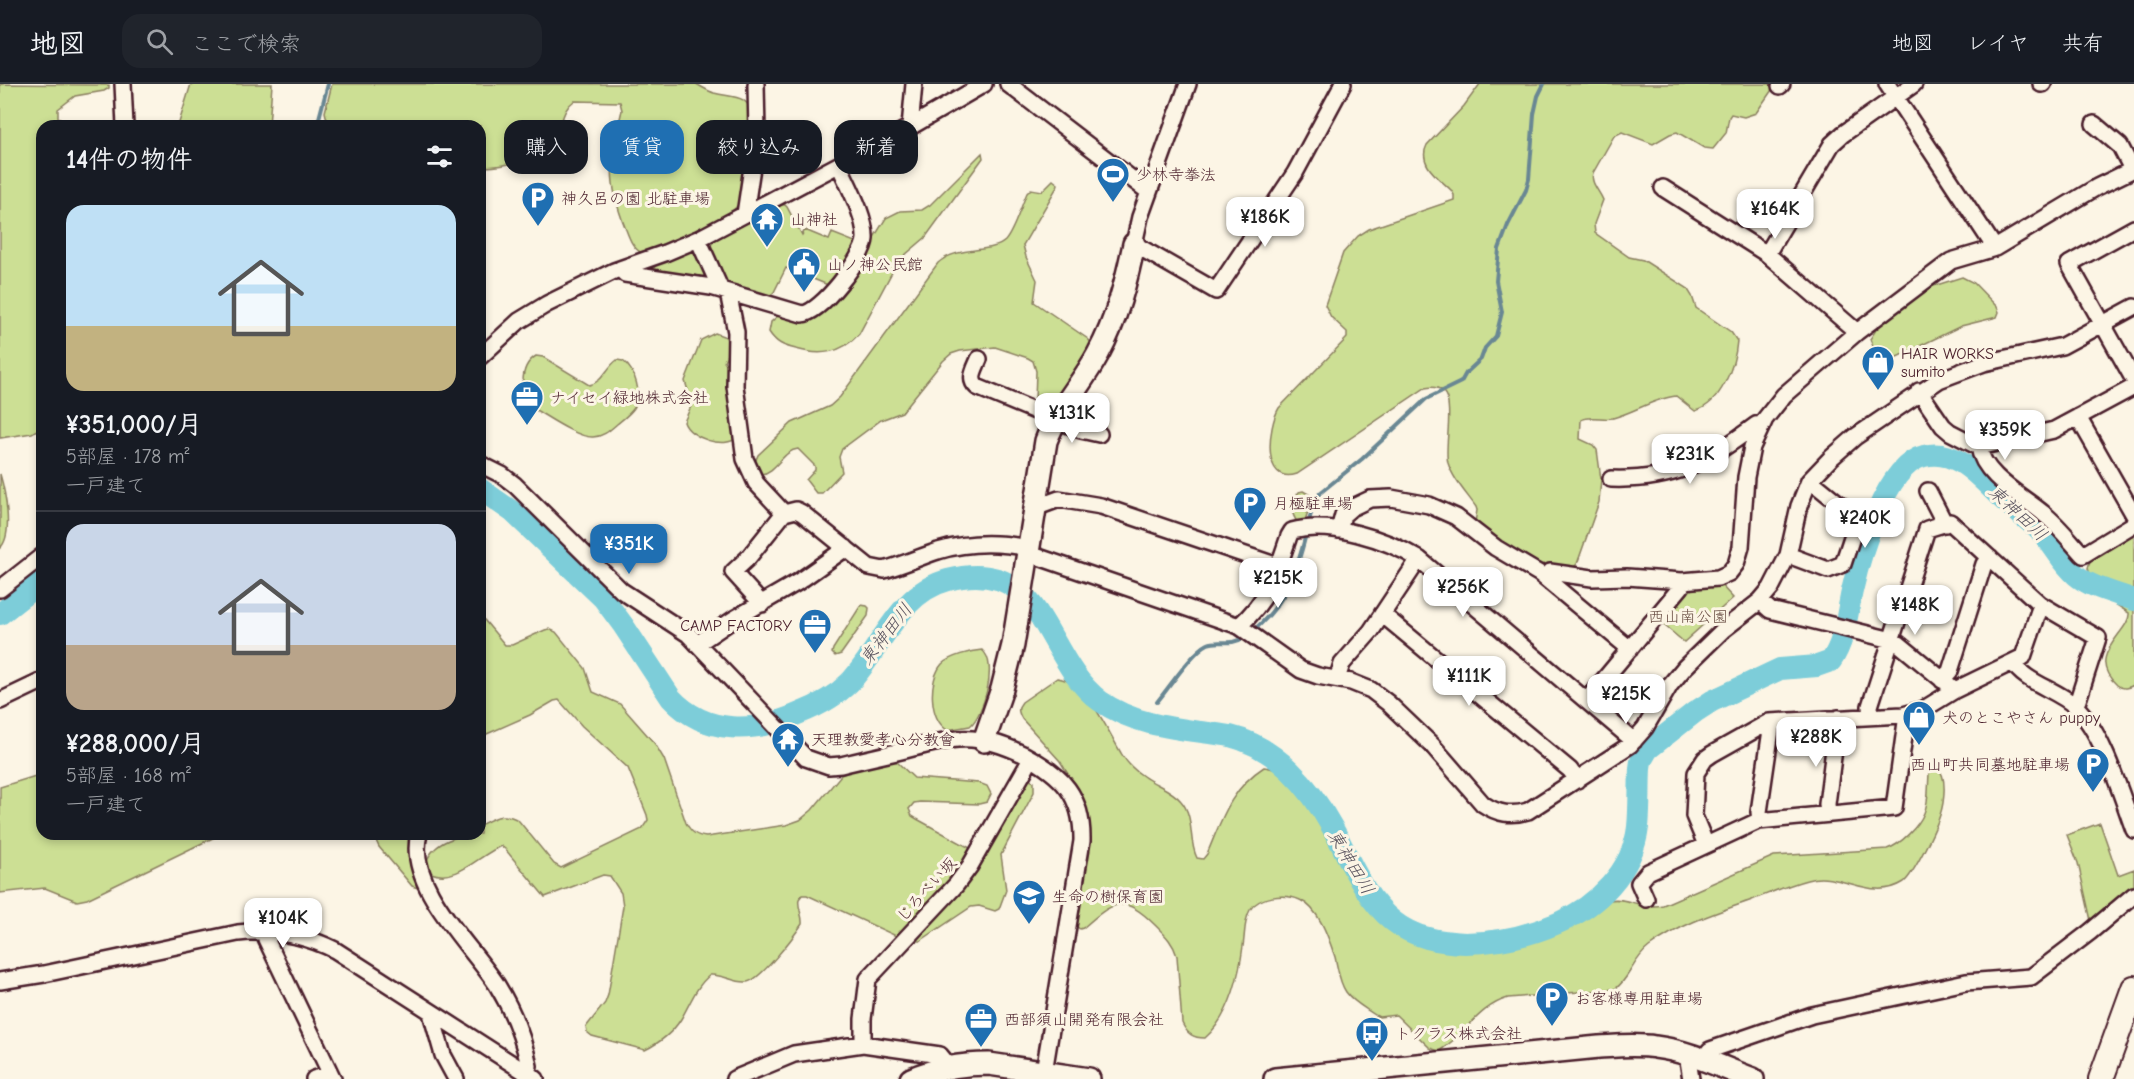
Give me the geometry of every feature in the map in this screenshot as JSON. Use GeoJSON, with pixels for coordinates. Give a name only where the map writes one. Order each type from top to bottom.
{"type":"FeatureCollection","features":[{"type":"Feature","properties":{"kind":"main road"},"geometry":{"type":"LineString","coordinates":[[2101,1079],[2129,1017],[2134,988]]}},
{"type":"Feature","properties":{"kind":"street"},"geometry":{"type":"LineString","coordinates":[[123,84],[125,120]]}},
{"type":"Feature","properties":{"kind":"street"},"geometry":{"type":"LineString","coordinates":[[745,214],[757,134],[756,84]]}},
{"type":"Feature","properties":{"kind":"street"},"geometry":{"type":"LineString","coordinates":[[911,120],[914,84]]}},
{"type":"Feature","properties":{"kind":"street"},"geometry":{"type":"LineString","coordinates":[[918,122],[984,84]]}},
{"type":"Feature","properties":{"kind":"street"},"geometry":{"type":"LineString","coordinates":[[1008,84],[1149,192]]}},
{"type":"Feature","properties":{"kind":"street"},"geometry":{"type":"LineString","coordinates":[[984,741],[1008,667],[1043,454],[1055,420],[1088,371],[1106,339],[1120,304],[1140,218],[1188,84]]}},
{"type":"Feature","properties":{"kind":"street"},"geometry":{"type":"LineString","coordinates":[[1767,254],[1832,144],[1891,90],[1914,84]]}},
{"type":"Feature","properties":{"kind":"street"},"geometry":{"type":"LineString","coordinates":[[1134,244],[1216,291],[1295,173],[1341,85]]}},
{"type":"Feature","properties":{"kind":"street"},"geometry":{"type":"LineString","coordinates":[[1891,90],[1995,248]]}},
{"type":"Feature","properties":{"kind":"street"},"geometry":{"type":"LineString","coordinates":[[1545,578],[1550,572],[1592,578],[1682,580],[1724,576],[1733,569],[1743,536],[1748,461],[1760,428],[1784,394],[1857,332],[1951,261],[1995,248],[2097,187],[2133,169],[2120,146],[2094,124]]}},
{"type":"Feature","properties":{"kind":"street"},"geometry":{"type":"LineString","coordinates":[[486,351],[532,312],[620,269],[665,254],[698,239],[834,168]]}},
{"type":"Feature","properties":{"kind":"street"},"geometry":{"type":"LineString","coordinates":[[620,269],[626,274],[724,291],[807,314],[816,309],[837,288],[862,249],[865,240],[860,215],[843,174]]}},
{"type":"Feature","properties":{"kind":"street"},"geometry":{"type":"LineString","coordinates":[[1663,188],[1767,254],[1857,332]]}},
{"type":"Feature","properties":{"kind":"street"},"geometry":{"type":"LineString","coordinates":[[2134,228],[2069,264],[2134,380]]}},
{"type":"Feature","properties":{"kind":"street"},"geometry":{"type":"LineString","coordinates":[[698,239],[732,308],[736,337],[735,386],[745,459],[756,483],[784,513]]}},
{"type":"Feature","properties":{"kind":"street"},"geometry":{"type":"LineString","coordinates":[[762,604],[733,572],[748,558],[784,513],[796,510],[869,567],[884,570],[937,551],[963,545],[989,544],[1028,550],[1239,626],[1293,666],[1309,674],[1362,686],[1389,703],[1432,745],[1483,804],[1493,811],[1516,814],[1528,811],[1621,752],[1634,741],[1645,728],[1670,685],[1685,667],[1724,629],[1760,601],[1774,582],[1788,555],[1802,494],[1810,480],[1855,437],[1938,380],[1970,367],[2062,346],[2134,307]]}},
{"type":"Feature","properties":{"kind":"street"},"geometry":{"type":"LineString","coordinates":[[979,359],[972,375],[977,387],[1055,420],[1099,434]]}},
{"type":"Feature","properties":{"kind":"street"},"geometry":{"type":"LineString","coordinates":[[1919,391],[1943,426],[1979,447],[2045,434],[2134,387]]}},
{"type":"Feature","properties":{"kind":"street"},"geometry":{"type":"LineString","coordinates":[[2078,417],[2134,515]]}},
{"type":"Feature","properties":{"kind":"street"},"geometry":{"type":"LineString","coordinates":[[1611,479],[1652,478],[1682,470],[1710,458],[1756,426],[1760,428]]}},
{"type":"Feature","properties":{"kind":"street"},"geometry":{"type":"LineString","coordinates":[[1979,447],[1981,459],[2005,484],[2046,515],[2083,555],[2134,525]]}},
{"type":"Feature","properties":{"kind":"street"},"geometry":{"type":"LineString","coordinates":[[486,467],[515,485],[622,591],[644,607],[676,625],[697,644],[806,758],[829,766],[841,765],[941,741],[959,739],[984,741],[1012,749],[1050,769],[1066,786],[1078,806],[1082,829],[1043,1075]]}},
{"type":"Feature","properties":{"kind":"street"},"geometry":{"type":"LineString","coordinates":[[1788,555],[1828,570],[1843,564],[1858,519],[1810,480]]}},
{"type":"Feature","properties":{"kind":"street"},"geometry":{"type":"LineString","coordinates":[[1928,491],[1945,524]]}},
{"type":"Feature","properties":{"kind":"street"},"geometry":{"type":"LineString","coordinates":[[1339,530],[1343,515],[1360,502],[1380,497],[1430,504],[1456,517],[1496,548],[1532,568],[1629,649]]}},
{"type":"Feature","properties":{"kind":"street"},"geometry":{"type":"LineString","coordinates":[[1035,506],[1059,499],[1071,499],[1101,506],[1278,566]]}},
{"type":"Feature","properties":{"kind":"street"},"geometry":{"type":"LineString","coordinates":[[1871,717],[1870,706],[1927,529],[1950,522],[2041,605],[2098,638],[2078,700],[2074,705]]}},
{"type":"Feature","properties":{"kind":"street"},"geometry":{"type":"LineString","coordinates":[[1239,626],[1264,600],[1292,531],[1339,530],[1392,545],[1419,559],[1634,741]]}},
{"type":"Feature","properties":{"kind":"street"},"geometry":{"type":"LineString","coordinates":[[697,644],[734,619],[798,582],[846,548]]}},
{"type":"Feature","properties":{"kind":"street"},"geometry":{"type":"LineString","coordinates":[[1942,680],[1950,671],[1984,564],[1990,558]]}},
{"type":"Feature","properties":{"kind":"street"},"geometry":{"type":"LineString","coordinates":[[1337,679],[1342,664],[1364,641],[1419,559]]}},
{"type":"Feature","properties":{"kind":"street"},"geometry":{"type":"LineString","coordinates":[[0,589],[36,561]]}},
{"type":"Feature","properties":{"kind":"street"},"geometry":{"type":"LineString","coordinates":[[1587,700],[1681,587],[1682,580]]}},
{"type":"Feature","properties":{"kind":"street"},"geometry":{"type":"LineString","coordinates":[[1760,601],[1770,610],[1892,640],[1955,690]]}},
{"type":"Feature","properties":{"kind":"street"},"geometry":{"type":"LineString","coordinates":[[1706,845],[1694,816],[1696,773],[1712,754],[1769,722],[1905,715],[1924,709],[1955,690],[2023,657],[2041,605]]}},
{"type":"Feature","properties":{"kind":"street"},"geometry":{"type":"LineString","coordinates":[[1382,614],[1570,770],[1576,780]]}},
{"type":"Feature","properties":{"kind":"street"},"geometry":{"type":"LineString","coordinates":[[2013,662],[2017,670],[2074,705],[2084,716],[2105,754],[2134,830]]}},
{"type":"Feature","properties":{"kind":"street"},"geometry":{"type":"LineString","coordinates":[[0,701],[36,684]]}},
{"type":"Feature","properties":{"kind":"street"},"geometry":{"type":"LineString","coordinates":[[1646,899],[1639,884],[1648,872],[1760,820],[1894,808],[1906,722],[1905,715]]}},
{"type":"Feature","properties":{"kind":"street"},"geometry":{"type":"LineString","coordinates":[[1828,814],[1827,804],[1838,718]]}},
{"type":"Feature","properties":{"kind":"street"},"geometry":{"type":"LineString","coordinates":[[1760,820],[1759,812],[1771,730],[1769,722]]}},
{"type":"Feature","properties":{"kind":"street","name":"じろべい坂"},"geometry":{"type":"LineString","coordinates":[[863,1044],[863,1019],[868,979],[956,885],[970,866],[1031,759]]}},
{"type":"Feature","properties":{"kind":"street"},"geometry":{"type":"LineString","coordinates":[[418,840],[417,856],[420,869],[445,915],[498,987],[518,1024],[530,1076]]}},
{"type":"Feature","properties":{"kind":"street"},"geometry":{"type":"LineString","coordinates":[[1694,1057],[1803,1017],[1966,982],[2031,977],[2134,895]]}},
{"type":"Feature","properties":{"kind":"street"},"geometry":{"type":"LineString","coordinates":[[0,981],[44,974],[238,933],[266,931],[300,936],[324,944],[345,956],[530,1076]]}},
{"type":"Feature","properties":{"kind":"street"},"geometry":{"type":"LineString","coordinates":[[266,931],[266,939],[332,1077],[315,1079]]}},
{"type":"Feature","properties":{"kind":"street"},"geometry":{"type":"LineString","coordinates":[[431,1012],[443,1055],[456,1079]]}},
{"type":"Feature","properties":{"kind":"street"},"geometry":{"type":"LineString","coordinates":[[734,1079],[794,1054],[863,1044],[940,1055],[950,1067]]}},
{"type":"Feature","properties":{"kind":"street"},"geometry":{"type":"LineString","coordinates":[[1275,1079],[1619,1046],[1658,1047],[1694,1057],[1753,1079]]}},
{"type":"Feature","properties":{"kind":"street"},"geometry":{"type":"LineString","coordinates":[[1691,1079],[1694,1057]]}},
{"type":"Feature","properties":{"kind":"street"},"geometry":{"type":"LineString","coordinates":[[911,1079],[950,1067],[989,1064],[1043,1075],[1089,1079]]}},
{"type":"Feature","properties":{"kind":"green space"},"geometry":{"type":"Polygon","coordinates":[[[0,84],[109,85],[109,88],[104,91],[75,96],[58,109],[58,117],[61,120],[36,120],[36,431],[0,438],[0,84]]]}},
{"type":"Feature","properties":{"kind":"green space"},"geometry":{"type":"Polygon","coordinates":[[[191,84],[272,84],[269,120],[180,120],[191,84]]]}},
{"type":"Feature","properties":{"kind":"green space"},"geometry":{"type":"Polygon","coordinates":[[[332,84],[696,84],[714,93],[743,100],[747,103],[753,116],[753,120],[696,120],[696,174],[746,174],[739,203],[722,219],[709,226],[680,240],[642,253],[633,245],[628,235],[615,196],[612,174],[684,174],[684,120],[620,120],[622,110],[620,102],[574,101],[566,110],[562,120],[504,120],[504,164],[486,167],[486,120],[327,120],[325,112],[332,84]]]}},
{"type":"Feature","properties":{"kind":"green space"},"geometry":{"type":"Polygon","coordinates":[[[1480,84],[1776,84],[1756,113],[1744,117],[1731,114],[1726,133],[1713,149],[1704,148],[1677,132],[1653,144],[1622,132],[1614,136],[1593,173],[1594,183],[1603,200],[1594,224],[1595,233],[1629,257],[1643,260],[1687,288],[1696,308],[1731,332],[1737,341],[1733,362],[1725,383],[1712,401],[1704,407],[1695,411],[1676,396],[1660,399],[1613,418],[1581,420],[1580,439],[1593,445],[1597,450],[1601,479],[1599,502],[1577,564],[1571,570],[1543,565],[1531,560],[1508,548],[1475,523],[1476,507],[1456,480],[1448,463],[1448,402],[1444,393],[1437,388],[1425,388],[1297,474],[1285,475],[1277,471],[1270,452],[1272,428],[1279,408],[1347,338],[1347,332],[1331,317],[1325,305],[1343,253],[1358,236],[1369,229],[1454,200],[1451,190],[1427,164],[1425,152],[1427,145],[1464,106],[1480,84]]]}},
{"type":"Feature","properties":{"kind":"green space"},"geometry":{"type":"Polygon","coordinates":[[[982,153],[983,158],[925,238],[898,261],[859,334],[852,341],[830,352],[822,353],[787,347],[774,339],[769,332],[771,322],[779,315],[802,318],[847,281],[886,218],[900,211],[922,210],[930,205],[982,153]]]}},
{"type":"Feature","properties":{"kind":"green space"},"geometry":{"type":"Polygon","coordinates":[[[1053,180],[1058,184],[1057,187],[1023,245],[1037,280],[1034,302],[1088,339],[1093,349],[1053,408],[1035,401],[1036,371],[1033,361],[995,347],[960,351],[951,354],[943,361],[902,412],[881,420],[842,449],[839,457],[842,472],[822,493],[816,493],[806,480],[815,470],[815,466],[798,449],[788,453],[771,470],[761,474],[755,462],[758,455],[792,423],[830,406],[840,397],[938,263],[955,254],[999,245],[1005,241],[1027,193],[1031,189],[1042,191],[1053,180]]]}},
{"type":"Feature","properties":{"kind":"green space"},"geometry":{"type":"Polygon","coordinates":[[[778,204],[787,207],[802,235],[805,230],[829,240],[832,233],[860,244],[833,287],[786,268],[774,292],[767,298],[729,288],[708,249],[716,238],[778,204]]]}},
{"type":"Feature","properties":{"kind":"green space"},"geometry":{"type":"Polygon","coordinates":[[[696,248],[713,281],[656,274],[653,269],[658,263],[696,248]]]}},
{"type":"Feature","properties":{"kind":"green space"},"geometry":{"type":"Polygon","coordinates":[[[1962,277],[1974,283],[1997,307],[1999,312],[1997,317],[1961,326],[1895,358],[1885,358],[1874,349],[1870,339],[1879,325],[1921,290],[1962,277]]]}},
{"type":"Feature","properties":{"kind":"green space"},"geometry":{"type":"Polygon","coordinates":[[[715,333],[726,337],[730,348],[724,361],[729,367],[738,437],[725,442],[700,437],[687,428],[684,422],[692,404],[685,381],[701,340],[715,333]]]}},
{"type":"Feature","properties":{"kind":"green space"},"geometry":{"type":"Polygon","coordinates":[[[536,356],[543,357],[589,385],[598,381],[617,360],[623,361],[634,376],[638,389],[637,402],[634,408],[609,431],[597,437],[579,434],[534,409],[529,403],[524,389],[524,374],[530,361],[536,356]]]}},
{"type":"Feature","properties":{"kind":"green space"},"geometry":{"type":"Polygon","coordinates":[[[0,474],[6,501],[7,533],[0,548],[0,474]]]}},
{"type":"Feature","properties":{"kind":"green space"},"geometry":{"type":"Polygon","coordinates":[[[1303,491],[1310,495],[1311,503],[1304,523],[1298,523],[1292,507],[1296,496],[1303,491]]]}},
{"type":"Feature","properties":{"kind":"green space"},"geometry":{"type":"Polygon","coordinates":[[[2134,531],[2134,685],[2123,688],[2119,687],[2108,674],[2105,664],[2106,654],[2128,620],[2129,613],[2094,590],[2088,568],[2091,558],[2134,531]]]}},
{"type":"Feature","properties":{"kind":"green space","name":"西山南公園"},"geometry":{"type":"Polygon","coordinates":[[[1720,584],[1733,598],[1684,642],[1659,621],[1695,586],[1720,584]]]}},
{"type":"Feature","properties":{"kind":"green space"},"geometry":{"type":"Polygon","coordinates":[[[861,605],[869,608],[868,616],[841,654],[835,656],[832,653],[833,649],[861,605]]]}},
{"type":"Feature","properties":{"kind":"green space"},"geometry":{"type":"Polygon","coordinates":[[[486,622],[505,645],[512,645],[545,630],[556,632],[585,668],[593,692],[620,704],[655,744],[664,759],[686,823],[697,835],[706,837],[786,825],[800,820],[812,810],[841,775],[896,761],[914,778],[979,783],[987,786],[991,794],[987,802],[979,804],[920,802],[914,803],[909,809],[912,816],[970,848],[971,853],[967,864],[902,934],[896,936],[807,895],[802,895],[799,899],[799,908],[802,924],[760,974],[747,982],[710,975],[697,990],[674,1028],[660,1041],[645,1050],[592,1036],[587,1032],[586,1027],[605,1003],[608,995],[623,906],[621,893],[610,876],[603,875],[545,897],[501,846],[467,867],[450,874],[431,873],[426,863],[435,849],[448,840],[486,840],[486,822],[504,816],[519,821],[554,864],[561,868],[642,829],[648,820],[647,815],[628,768],[582,726],[559,700],[486,734],[486,622]]]}},
{"type":"Feature","properties":{"kind":"green space"},"geometry":{"type":"Polygon","coordinates":[[[982,650],[987,657],[989,677],[980,712],[970,726],[947,730],[941,724],[934,708],[933,689],[937,671],[950,659],[982,650]]]}},
{"type":"Feature","properties":{"kind":"green space"},"geometry":{"type":"Polygon","coordinates":[[[1057,678],[1068,681],[1087,697],[1130,766],[1173,793],[1181,801],[1188,814],[1197,858],[1203,859],[1207,854],[1228,806],[1243,785],[1264,767],[1280,772],[1296,786],[1310,805],[1373,911],[1385,923],[1406,937],[1422,944],[1446,949],[1480,950],[1532,940],[1563,928],[1610,900],[1616,899],[1648,906],[1663,905],[1774,856],[1887,849],[1903,839],[1922,818],[1927,804],[1929,774],[1937,768],[1944,783],[1943,804],[1938,821],[1913,870],[1904,882],[1892,888],[1868,888],[1820,878],[1786,887],[1698,920],[1661,939],[1639,957],[1615,989],[1508,998],[1497,1002],[1439,1051],[1430,1048],[1396,1015],[1379,1017],[1349,996],[1342,984],[1326,933],[1318,917],[1307,904],[1294,898],[1280,896],[1265,899],[1254,905],[1248,914],[1239,970],[1227,1008],[1213,1029],[1205,1038],[1201,1038],[1191,1035],[1182,1023],[1175,951],[1165,936],[1144,915],[1127,905],[1119,905],[1103,912],[1083,928],[1077,927],[1089,842],[1088,816],[1079,792],[1060,761],[1022,719],[1019,710],[1022,702],[1057,678]]]}},
{"type":"Feature","properties":{"kind":"green space"},"geometry":{"type":"Polygon","coordinates":[[[36,776],[36,840],[209,840],[87,899],[77,901],[45,888],[0,893],[0,787],[36,776]]]}},
{"type":"Feature","properties":{"kind":"green space"},"geometry":{"type":"Polygon","coordinates":[[[1026,781],[1034,782],[1034,792],[1001,855],[1006,890],[999,909],[995,911],[979,906],[971,907],[920,941],[915,941],[914,938],[1026,781]]]}},
{"type":"Feature","properties":{"kind":"green space"},"geometry":{"type":"Polygon","coordinates":[[[2100,823],[2118,875],[2134,869],[2134,889],[2092,925],[2078,863],[2067,835],[2100,823]]]}},
{"type":"Feature","properties":{"kind":"green space"},"geometry":{"type":"Polygon","coordinates":[[[376,840],[414,840],[420,885],[418,888],[412,886],[376,840]]]}},
{"type":"Feature","properties":{"kind":"waterway"},"geometry":{"type":"LineString","coordinates":[[319,120],[328,84]]}},
{"type":"Feature","properties":{"kind":"waterway"},"geometry":{"type":"LineString","coordinates":[[1308,525],[1314,502],[1320,493],[1362,459],[1426,399],[1461,382],[1466,373],[1481,359],[1485,348],[1496,336],[1502,312],[1496,281],[1499,249],[1508,225],[1526,190],[1529,179],[1534,114],[1538,96],[1544,84]]}},
{"type":"Feature","properties":{"kind":"waterway","name":"東神田川"},"geometry":{"type":"LineString","coordinates":[[486,493],[513,512],[603,598],[671,698],[685,710],[716,725],[749,727],[783,720],[833,696],[850,682],[903,609],[931,587],[948,580],[980,576],[1005,582],[1024,596],[1039,615],[1081,682],[1100,701],[1130,717],[1146,722],[1230,736],[1262,749],[1290,771],[1313,797],[1365,889],[1373,901],[1393,921],[1418,935],[1465,943],[1489,942],[1535,932],[1572,916],[1599,897],[1621,872],[1635,843],[1638,827],[1640,768],[1648,749],[1712,701],[1780,669],[1817,666],[1831,661],[1842,636],[1856,576],[1876,514],[1897,476],[1910,463],[1924,456],[1937,455],[1960,462],[2040,531],[2067,566],[2082,580],[2134,600]]}},
{"type":"Feature","properties":{"kind":"waterway"},"geometry":{"type":"LineString","coordinates":[[1254,630],[1282,598],[1294,575],[1306,534]]}},
{"type":"Feature","properties":{"kind":"waterway","name":"東神田川"},"geometry":{"type":"LineString","coordinates":[[0,614],[36,586]]}},
{"type":"Feature","properties":{"kind":"waterway"},"geometry":{"type":"LineString","coordinates":[[1157,702],[1202,648],[1208,644],[1234,642],[1245,637]]}},
{"type":"Feature","properties":{"kind":"waterway","name":"東神田川"},"geometry":{"type":"LineString","coordinates":[[1141,722],[1146,715]]}},
{"type":"Feature","properties":{"kind":"place","name":"少林寺拳法"},"geometry":{"type":"Point","coordinates":[1113,203]}},
{"type":"Feature","properties":{"kind":"place","name":"神久呂の園 北駐車場"},"geometry":{"type":"Point","coordinates":[538,227]}},
{"type":"Feature","properties":{"kind":"place","name":"山神社"},"geometry":{"type":"Point","coordinates":[767,248]}},
{"type":"Feature","properties":{"kind":"place","name":"山ノ神公民館"},"geometry":{"type":"Point","coordinates":[804,293]}},
{"type":"Feature","properties":{"kind":"place","name":"HAIR WORKS sumito"},"geometry":{"type":"Point","coordinates":[1878,391]}},
{"type":"Feature","properties":{"kind":"place","name":"ナイセイ緑地株式会社"},"geometry":{"type":"Point","coordinates":[527,426]}},
{"type":"Feature","properties":{"kind":"place","name":"月極駐車場"},"geometry":{"type":"Point","coordinates":[1250,532]}},
{"type":"Feature","properties":{"kind":"place","name":"CAMP FACTORY"},"geometry":{"type":"Point","coordinates":[815,654]}},
{"type":"Feature","properties":{"kind":"place","name":"犬のとこやさん puppy"},"geometry":{"type":"Point","coordinates":[1919,746]}},
{"type":"Feature","properties":{"kind":"place","name":"天理教愛孝心分教會"},"geometry":{"type":"Point","coordinates":[788,768]}},
{"type":"Feature","properties":{"kind":"place","name":"西山町共同墓地駐車場"},"geometry":{"type":"Point","coordinates":[2093,793]}},
{"type":"Feature","properties":{"kind":"place","name":"生命の樹保育園"},"geometry":{"type":"Point","coordinates":[1029,925]}},
{"type":"Feature","properties":{"kind":"place","name":"お客様専用駐車場"},"geometry":{"type":"Point","coordinates":[1552,1027]}},
{"type":"Feature","properties":{"kind":"place","name":"西部須山開発有限会社"},"geometry":{"type":"Point","coordinates":[981,1048]}},
{"type":"Feature","properties":{"kind":"place","name":"トクラス株式会社"},"geometry":{"type":"Point","coordinates":[1372,1062]}}]}
